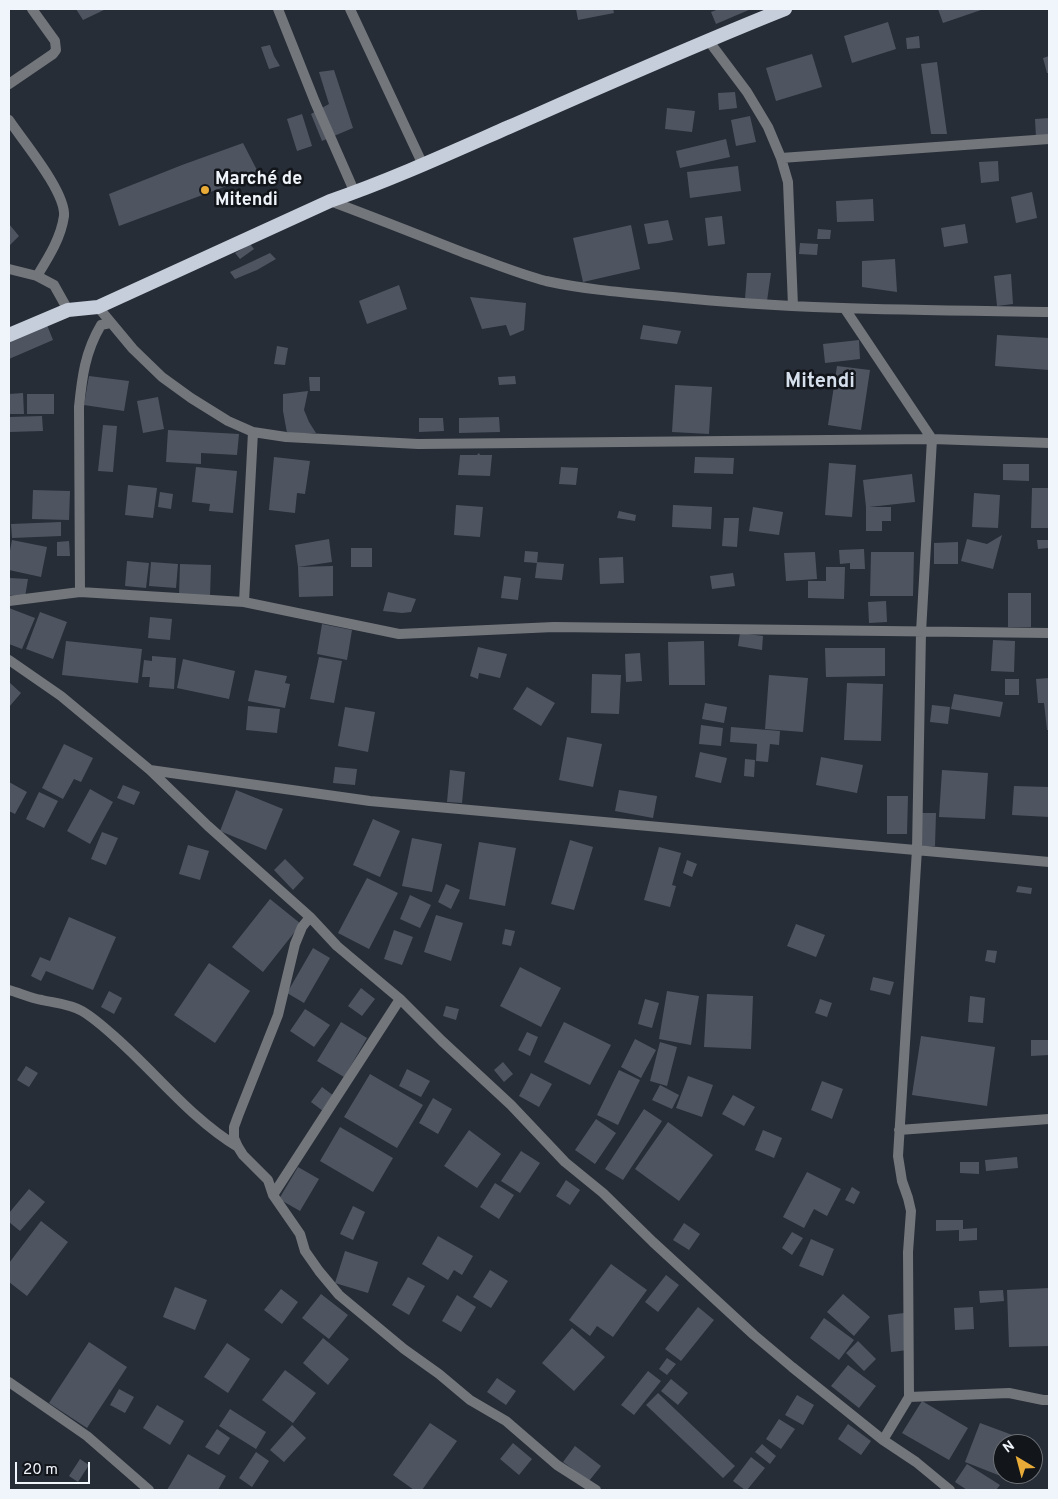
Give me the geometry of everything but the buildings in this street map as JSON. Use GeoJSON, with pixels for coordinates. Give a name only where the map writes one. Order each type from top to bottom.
{"type":"FeatureCollection","features":[{"type":"Feature","properties":{"kind":"highway"},"geometry":{"type":"LineString","coordinates":[[9,335],[68,310],[98,307],[330,201],[423,165],[708,40],[785,9]]}},
{"type":"Feature","properties":{"kind":"street"},"geometry":{"type":"LineString","coordinates":[[9,84],[56,50],[55,41],[32,9]]}},
{"type":"Feature","properties":{"kind":"street"},"geometry":{"type":"LineString","coordinates":[[278,9],[315,102],[355,192]]}},
{"type":"Feature","properties":{"kind":"street"},"geometry":{"type":"LineString","coordinates":[[350,9],[423,165]]}},
{"type":"Feature","properties":{"kind":"street"},"geometry":{"type":"LineString","coordinates":[[708,40],[747,92],[768,127],[781,158],[788,182],[793,306]]}},
{"type":"Feature","properties":{"kind":"street"},"geometry":{"type":"LineString","coordinates":[[9,120],[53,183],[62,201],[64,215],[60,230],[51,253],[37,276]]}},
{"type":"Feature","properties":{"kind":"street"},"geometry":{"type":"LineString","coordinates":[[781,158],[1049,139]]}},
{"type":"Feature","properties":{"kind":"street"},"geometry":{"type":"LineString","coordinates":[[330,201],[494,264],[544,280],[583,288],[726,302],[845,309],[1049,312]]}},
{"type":"Feature","properties":{"kind":"street"},"geometry":{"type":"LineString","coordinates":[[9,270],[37,276],[54,285],[68,310]]}},
{"type":"Feature","properties":{"kind":"street"},"geometry":{"type":"LineString","coordinates":[[98,307],[133,349],[162,378],[228,421],[253,432],[286,437],[418,444],[932,439],[1049,443]]}},
{"type":"Feature","properties":{"kind":"street"},"geometry":{"type":"LineString","coordinates":[[845,309],[932,439],[921,632],[917,849],[898,1156],[902,1181],[911,1211],[908,1252],[909,1397],[883,1440]]}},
{"type":"Feature","properties":{"kind":"street"},"geometry":{"type":"LineString","coordinates":[[80,592],[78,407],[82,377],[90,346],[102,325],[110,323]]}},
{"type":"Feature","properties":{"kind":"street"},"geometry":{"type":"LineString","coordinates":[[244,602],[253,432]]}},
{"type":"Feature","properties":{"kind":"street"},"geometry":{"type":"LineString","coordinates":[[9,601],[80,592],[244,602],[398,634],[554,627],[1049,633]]}},
{"type":"Feature","properties":{"kind":"street"},"geometry":{"type":"LineString","coordinates":[[9,660],[61,696],[150,770],[208,826],[310,917],[337,946],[400,999],[442,1042],[511,1105],[565,1162],[603,1193],[711,1296],[792,1367],[883,1440],[916,1462],[950,1490]]}},
{"type":"Feature","properties":{"kind":"street"},"geometry":{"type":"LineString","coordinates":[[150,770],[370,801],[1049,862]]}},
{"type":"Feature","properties":{"kind":"street"},"geometry":{"type":"LineString","coordinates":[[310,917],[302,928],[295,944],[278,1015],[234,1127],[234,1138],[238,1147],[243,1155],[268,1180],[273,1195],[300,1234],[305,1251],[318,1271],[339,1295],[470,1400],[506,1421],[557,1464],[596,1490]]}},
{"type":"Feature","properties":{"kind":"street"},"geometry":{"type":"LineString","coordinates":[[9,990],[82,1011],[127,1048],[212,1129],[238,1147]]}},
{"type":"Feature","properties":{"kind":"street"},"geometry":{"type":"LineString","coordinates":[[273,1195],[400,999]]}},
{"type":"Feature","properties":{"kind":"street"},"geometry":{"type":"LineString","coordinates":[[899,1130],[1049,1119]]}},
{"type":"Feature","properties":{"kind":"street"},"geometry":{"type":"LineString","coordinates":[[9,1382],[87,1436],[149,1490]]}},
{"type":"Feature","properties":{"kind":"street"},"geometry":{"type":"LineString","coordinates":[[909,1397],[1009,1393],[1049,1400]]}},
{"type":"Feature","properties":{"kind":"place","name":"Marché de Mitendi"},"geometry":{"type":"Point","coordinates":[205,190]}},
{"type":"Feature","properties":{"kind":"district","name":"Mitendi"},"geometry":{"type":"Point","coordinates":[820,383]}}]}
